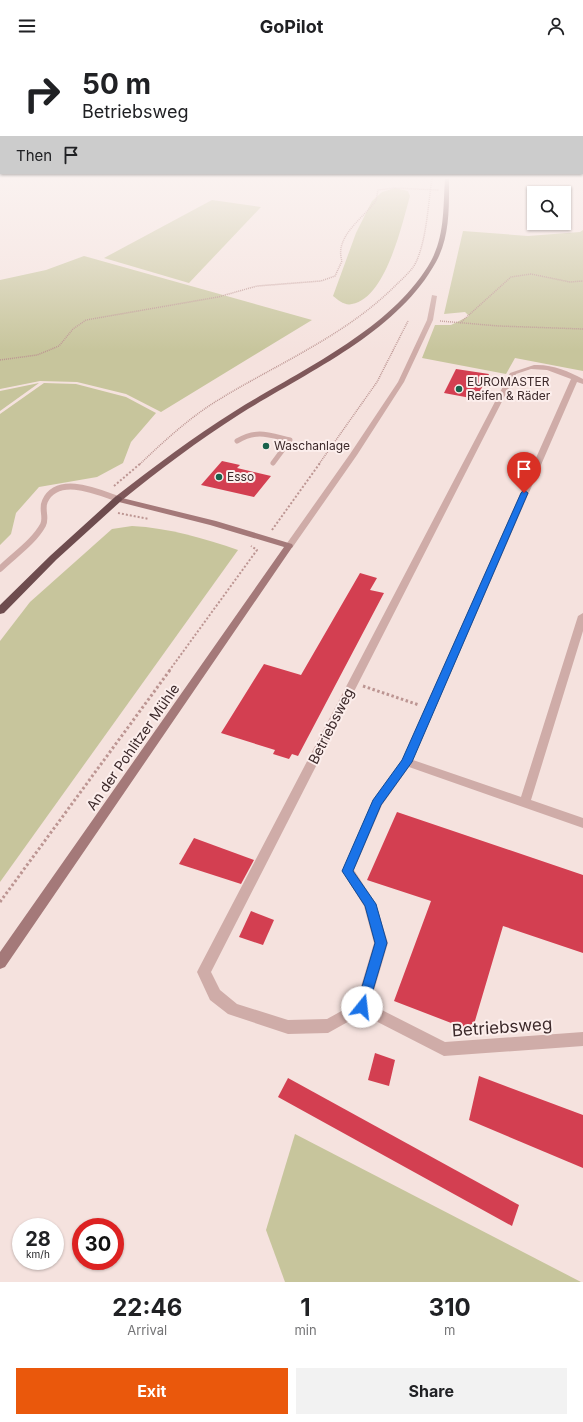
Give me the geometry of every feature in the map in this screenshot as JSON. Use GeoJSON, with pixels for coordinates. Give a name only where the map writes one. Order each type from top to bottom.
{"type":"FeatureCollection","features":[{"type":"Feature","properties":{"kind":"highway"},"geometry":{"type":"LineString","coordinates":[[0,611],[53,558],[118,499]]}},
{"type":"Feature","properties":{"kind":"main road"},"geometry":{"type":"LineString","coordinates":[[118,499],[167,460],[198,438],[345,346],[386,317],[400,305],[418,285],[433,261],[441,236]]}},
{"type":"Feature","properties":{"kind":"main road"},"geometry":{"type":"LineString","coordinates":[[118,499],[212,523],[289,546]]}},
{"type":"Feature","properties":{"kind":"main road","name":"An der Pohlitzer Mühle"},"geometry":{"type":"LineString","coordinates":[[0,964],[289,546]]}},
{"type":"Feature","properties":{"kind":"street","name":"An der Pohlitzer Mühle"},"geometry":{"type":"LineString","coordinates":[[289,546],[353,455],[401,382],[430,320],[434,296]]}},
{"type":"Feature","properties":{"kind":"street","name":"Betriebsweg"},"geometry":{"type":"LineString","coordinates":[[535,367],[551,369],[579,380],[429,709],[407,762],[377,803],[348,871],[370,904],[381,943],[362,1007],[328,1026],[288,1027],[233,1009],[215,995],[204,972],[354,683],[512,373],[535,367]]}},
{"type":"Feature","properties":{"kind":"street"},"geometry":{"type":"LineString","coordinates":[[525,801],[583,616]]}},
{"type":"Feature","properties":{"kind":"street"},"geometry":{"type":"LineString","coordinates":[[407,762],[525,801],[583,823]]}},
{"type":"Feature","properties":{"kind":"street","name":"Betriebsweg"},"geometry":{"type":"LineString","coordinates":[[362,1007],[444,1049],[583,1039]]}},
{"type":"Feature","properties":{"kind":"lane"},"geometry":{"type":"LineString","coordinates":[[237,441],[247,435],[261,433],[288,438],[290,440],[273,463]]}},
{"type":"Feature","properties":{"kind":"lane"},"geometry":{"type":"LineString","coordinates":[[0,569],[34,537],[44,524],[44,505],[49,494],[57,489],[81,487],[118,499]]}},
{"type":"Feature","properties":{"kind":"path"},"geometry":{"type":"LineString","coordinates":[[0,360],[37,355],[59,346],[73,328],[86,320],[218,297],[257,286],[321,281],[335,276],[342,261],[340,255],[346,236]]}},
{"type":"Feature","properties":{"kind":"path"},"geometry":{"type":"LineString","coordinates":[[459,324],[511,277],[531,274],[570,282],[583,281]]}},
{"type":"Feature","properties":{"kind":"path"},"geometry":{"type":"LineString","coordinates":[[430,320],[459,324],[583,329]]}},
{"type":"Feature","properties":{"kind":"path"},"geometry":{"type":"LineString","coordinates":[[257,550],[377,382],[408,321]]}},
{"type":"Feature","properties":{"kind":"path"},"geometry":{"type":"LineString","coordinates":[[354,683],[429,709]]}},
{"type":"Feature","properties":{"kind":"shaded area"},"geometry":{"type":"Polygon","coordinates":[[[144,236],[233,236],[189,283],[104,258],[144,236]]]}},
{"type":"Feature","properties":{"kind":"shaded area"},"geometry":{"type":"Polygon","coordinates":[[[355,236],[398,236],[383,275],[374,289],[364,299],[349,304],[339,301],[333,296],[355,236]]]}},
{"type":"Feature","properties":{"kind":"shaded area"},"geometry":{"type":"Polygon","coordinates":[[[462,236],[583,236],[583,371],[515,358],[506,374],[422,358],[435,325],[451,325],[469,316],[465,312],[444,314],[462,236]]]}},
{"type":"Feature","properties":{"kind":"shaded area"},"geometry":{"type":"Polygon","coordinates":[[[84,256],[312,320],[161,412],[126,394],[77,382],[40,381],[0,389],[0,280],[46,270],[84,256]]]}},
{"type":"Feature","properties":{"kind":"shaded area"},"geometry":{"type":"Polygon","coordinates":[[[39,383],[0,411],[0,391],[39,383]]]}},
{"type":"Feature","properties":{"kind":"shaded area"},"geometry":{"type":"Polygon","coordinates":[[[44,383],[76,384],[126,397],[156,413],[131,442],[123,463],[97,477],[39,487],[16,513],[11,534],[0,545],[0,414],[44,383]]]}},
{"type":"Feature","properties":{"kind":"shaded area"},"geometry":{"type":"Polygon","coordinates":[[[132,526],[186,534],[238,550],[0,882],[0,641],[30,602],[112,529],[132,526]]]}},
{"type":"Feature","properties":{"kind":"shaded area"},"geometry":{"type":"Polygon","coordinates":[[[295,1134],[581,1282],[285,1282],[266,1230],[295,1134]]]}},
{"type":"Feature","properties":{"kind":"building"},"geometry":{"type":"Polygon","coordinates":[[[456,369],[489,374],[476,399],[444,393],[456,369]]]}},
{"type":"Feature","properties":{"kind":"building"},"geometry":{"type":"Polygon","coordinates":[[[222,461],[240,465],[237,468],[271,476],[254,497],[201,485],[222,461]]]}},
{"type":"Feature","properties":{"kind":"building"},"geometry":{"type":"Polygon","coordinates":[[[360,573],[377,578],[370,590],[384,593],[298,756],[292,754],[289,759],[273,754],[275,750],[221,733],[264,664],[301,675],[360,573]]]}},
{"type":"Feature","properties":{"kind":"building"},"geometry":{"type":"Polygon","coordinates":[[[397,812],[583,875],[583,953],[503,926],[472,1031],[394,1001],[431,901],[367,880],[397,812]]]}},
{"type":"Feature","properties":{"kind":"building"},"geometry":{"type":"Polygon","coordinates":[[[194,838],[254,860],[241,884],[179,864],[194,838]]]}},
{"type":"Feature","properties":{"kind":"building"},"geometry":{"type":"Polygon","coordinates":[[[251,911],[274,920],[263,945],[239,937],[251,911]]]}},
{"type":"Feature","properties":{"kind":"building"},"geometry":{"type":"Polygon","coordinates":[[[375,1053],[395,1060],[389,1086],[368,1080],[375,1053]]]}},
{"type":"Feature","properties":{"kind":"building"},"geometry":{"type":"Polygon","coordinates":[[[479,1076],[583,1115],[583,1168],[469,1120],[479,1076]]]}},
{"type":"Feature","properties":{"kind":"building"},"geometry":{"type":"Polygon","coordinates":[[[288,1078],[519,1205],[512,1226],[278,1097],[288,1078]]]}},
{"type":"Feature","properties":{"kind":"place","name":"EUROMASTER Reifen & Räder"},"geometry":{"type":"Point","coordinates":[459,389]}},
{"type":"Feature","properties":{"kind":"place","name":"Waschanlage"},"geometry":{"type":"Point","coordinates":[266,446]}},
{"type":"Feature","properties":{"kind":"place","name":"Esso"},"geometry":{"type":"Point","coordinates":[219,477]}},
{"type":"Feature","properties":{"kind":"route"},"geometry":{"type":"LineString","coordinates":[[362,1007],[381,943],[370,904],[348,871],[377,803],[407,762],[524,493]]}}]}
